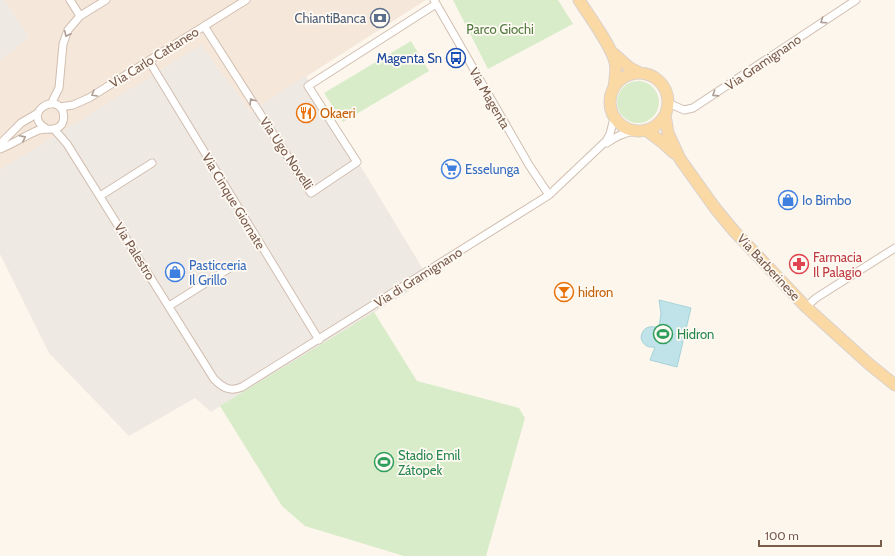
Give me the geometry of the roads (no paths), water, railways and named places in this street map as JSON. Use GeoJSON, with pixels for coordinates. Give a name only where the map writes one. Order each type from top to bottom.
{"type":"FeatureCollection","features":[{"type":"Feature","properties":{"kind":"main road"},"geometry":{"type":"LineString","coordinates":[[579,0],[610,49],[615,61],[616,68],[614,87],[609,100],[610,109],[614,118],[622,127],[634,131],[646,130],[659,123],[665,115]]}},
{"type":"Feature","properties":{"kind":"main road"},"geometry":{"type":"LineString","coordinates":[[610,49],[627,65],[640,73],[651,76],[660,82],[666,92],[668,103]]}},
{"type":"Feature","properties":{"kind":"main road"},"geometry":{"type":"LineString","coordinates":[[614,87],[627,75],[640,73]]}},
{"type":"Feature","properties":{"kind":"main road","name":"Via Barberinese"},"geometry":{"type":"LineString","coordinates":[[668,103],[665,115],[668,133],[680,159],[715,208],[754,254],[806,307],[869,364],[895,385]]}},
{"type":"Feature","properties":{"kind":"main road","name":"Via Barberinese"},"geometry":{"type":"LineString","coordinates":[[646,130],[662,142],[680,159]]}},
{"type":"Feature","properties":{"kind":"main road","name":"Via Barberinese"},"geometry":{"type":"LineString","coordinates":[[869,364],[895,391]]}},
{"type":"Feature","properties":{"kind":"street"},"geometry":{"type":"LineString","coordinates":[[70,0],[80,16]]}},
{"type":"Feature","properties":{"kind":"street"},"geometry":{"type":"LineString","coordinates":[[51,104],[59,88],[63,44],[68,30],[80,16],[106,0]]}},
{"type":"Feature","properties":{"kind":"street","name":"Via Carlo Cattaneo"},"geometry":{"type":"LineString","coordinates":[[60,107],[73,105],[89,98],[246,0]]}},
{"type":"Feature","properties":{"kind":"street","name":"Via Gramignano"},"geometry":{"type":"LineString","coordinates":[[668,103],[684,110],[693,108],[856,0]]}},
{"type":"Feature","properties":{"kind":"street","name":"Via Ugo Novelli"},"geometry":{"type":"LineString","coordinates":[[204,26],[311,193],[357,162],[308,86],[435,2]]}},
{"type":"Feature","properties":{"kind":"street","name":"Via Magenta"},"geometry":{"type":"LineString","coordinates":[[435,2],[529,165],[549,195]]}},
{"type":"Feature","properties":{"kind":"street","name":"Via Cinque Giornate"},"geometry":{"type":"LineString","coordinates":[[149,61],[320,340]]}},
{"type":"Feature","properties":{"kind":"street"},"geometry":{"type":"LineString","coordinates":[[0,144],[21,123],[38,113],[43,106],[51,104],[60,107],[64,117],[62,124],[51,129],[36,132],[0,149]]}},
{"type":"Feature","properties":{"kind":"street"},"geometry":{"type":"LineString","coordinates":[[38,113],[40,123],[51,129]]}},
{"type":"Feature","properties":{"kind":"street","name":"Via di Gramignano"},"geometry":{"type":"LineString","coordinates":[[600,148],[610,134],[614,118]]}},
{"type":"Feature","properties":{"kind":"street","name":"Via Palestro"},"geometry":{"type":"LineString","coordinates":[[62,124],[67,143]]}},
{"type":"Feature","properties":{"kind":"street","name":"Via Palestro"},"geometry":{"type":"LineString","coordinates":[[51,129],[67,143],[214,379],[226,389]]}},
{"type":"Feature","properties":{"kind":"street","name":"Via di Gramignano"},"geometry":{"type":"LineString","coordinates":[[226,389],[237,389],[242,387],[320,340],[436,265],[549,195],[600,148],[614,138],[624,133],[634,131]]}},
{"type":"Feature","properties":{"kind":"street"},"geometry":{"type":"LineString","coordinates":[[100,196],[152,163]]}},
{"type":"Feature","properties":{"kind":"street"},"geometry":{"type":"LineString","coordinates":[[806,307],[816,298],[895,248]]}},
{"type":"Feature","properties":{"kind":"street"},"geometry":{"type":"LineString","coordinates":[[169,306],[233,266]]}},
{"type":"Feature","properties":{"kind":"water","name":"Hidron"},"geometry":{"type":"Polygon","coordinates":[[[659,300],[691,308],[677,367],[650,360],[655,347],[646,346],[641,338],[645,329],[650,327],[659,328],[661,313],[659,300]]]}},
{"type":"Feature","properties":{"kind":"place","name":"ChiantiBanca"},"geometry":{"type":"Point","coordinates":[380,18]}},
{"type":"Feature","properties":{"kind":"place","name":"Magenta Sn"},"geometry":{"type":"Point","coordinates":[456,58]}},
{"type":"Feature","properties":{"kind":"place","name":"Okaeri"},"geometry":{"type":"Point","coordinates":[306,113]}},
{"type":"Feature","properties":{"kind":"place","name":"Esselunga"},"geometry":{"type":"Point","coordinates":[451,169]}},
{"type":"Feature","properties":{"kind":"place","name":"Io Bimbo"},"geometry":{"type":"Point","coordinates":[788,200]}},
{"type":"Feature","properties":{"kind":"place","name":"Farmacia Il Palagio"},"geometry":{"type":"Point","coordinates":[799,264]}},
{"type":"Feature","properties":{"kind":"place","name":"Pasticceria Il Grillo"},"geometry":{"type":"Point","coordinates":[175,272]}},
{"type":"Feature","properties":{"kind":"place","name":"hidron"},"geometry":{"type":"Point","coordinates":[564,292]}},
{"type":"Feature","properties":{"kind":"place","name":"Hidron"},"geometry":{"type":"Point","coordinates":[663,334]}},
{"type":"Feature","properties":{"kind":"place","name":"Stadio Emil Zátopek"},"geometry":{"type":"Point","coordinates":[384,462]}},
{"type":"Feature","properties":{"kind":"park label","name":"Parco Giochi"},"geometry":{"type":"Point","coordinates":[500,29]}}]}
